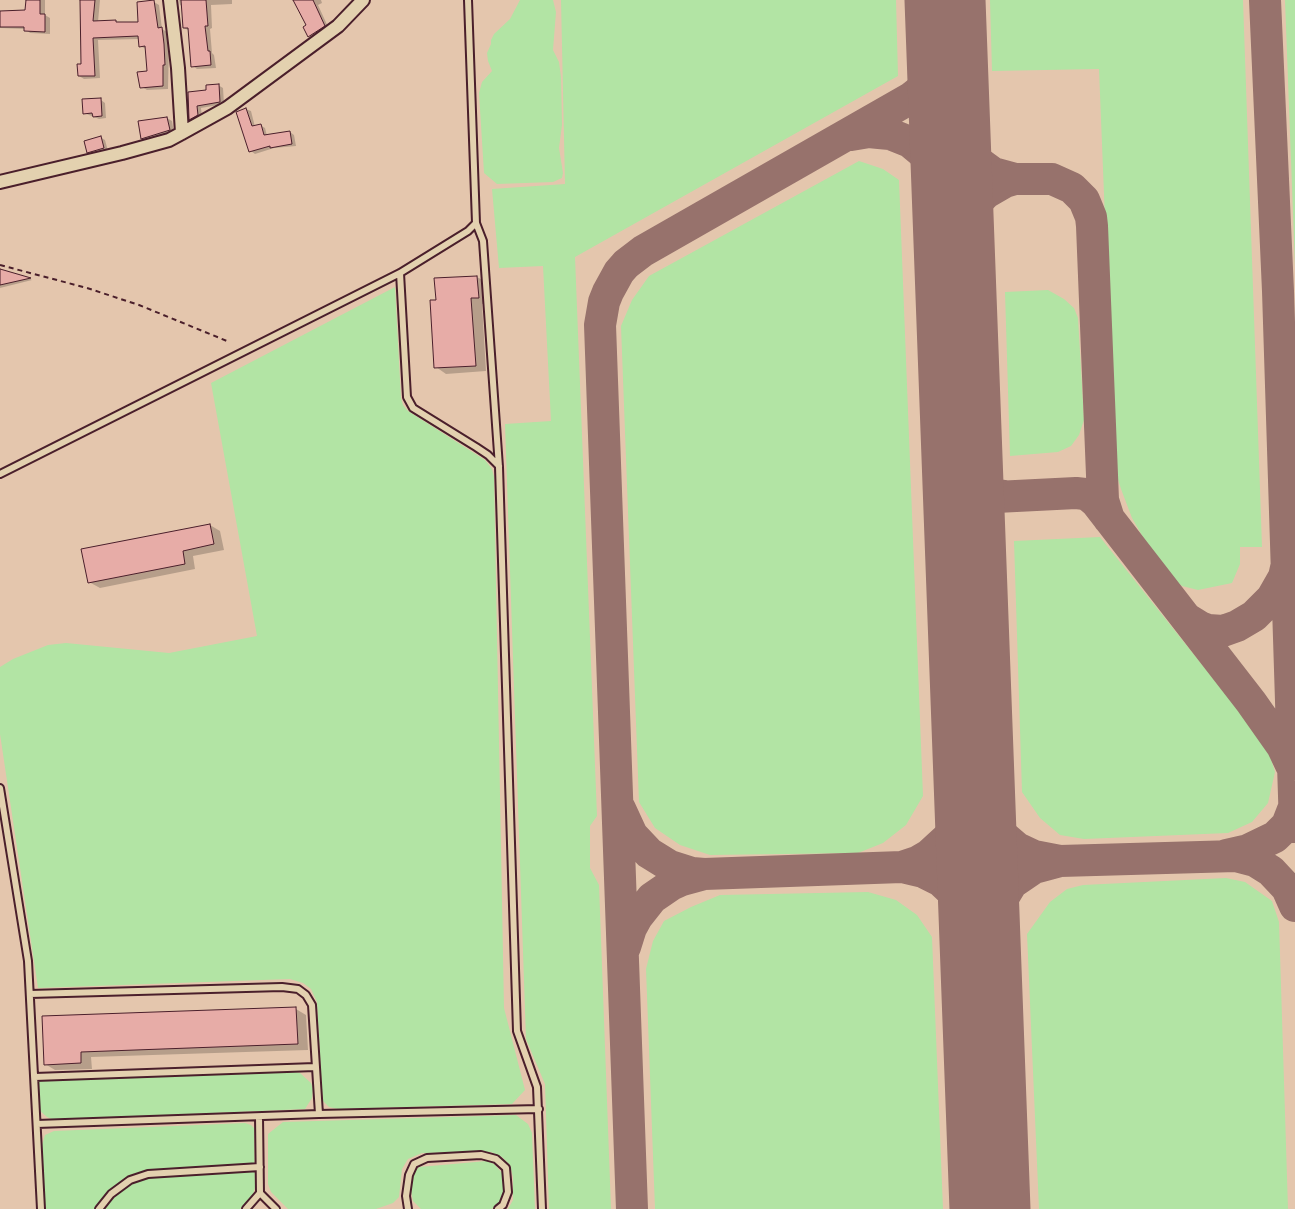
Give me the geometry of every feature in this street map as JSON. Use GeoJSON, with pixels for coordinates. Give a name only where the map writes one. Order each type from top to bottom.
{"type":"FeatureCollection","features":[{"type":"Feature","properties":{"kind":"street"},"geometry":{"type":"LineString","coordinates":[[170,0],[178,68],[182,134]]}},
{"type":"Feature","properties":{"kind":"street"},"geometry":{"type":"LineString","coordinates":[[0,182],[122,153],[169,140],[182,134],[227,108],[338,26],[363,0]]}},
{"type":"Feature","properties":{"kind":"lane"},"geometry":{"type":"LineString","coordinates":[[468,0],[476,223],[482,241],[499,467],[517,1031],[537,1087],[542,1209]]}},
{"type":"Feature","properties":{"kind":"lane"},"geometry":{"type":"LineString","coordinates":[[0,474],[400,273],[468,231],[476,223]]}},
{"type":"Feature","properties":{"kind":"lane"},"geometry":{"type":"LineString","coordinates":[[400,273],[407,397],[413,408],[476,446],[499,467]]}},
{"type":"Feature","properties":{"kind":"lane"},"geometry":{"type":"LineString","coordinates":[[0,788],[28,961],[41,1209]]}},
{"type":"Feature","properties":{"kind":"lane"},"geometry":{"type":"LineString","coordinates":[[30,994],[282,987],[298,989],[306,995],[312,1005],[319,1114]]}},
{"type":"Feature","properties":{"kind":"lane"},"geometry":{"type":"LineString","coordinates":[[35,1076],[315,1067]]}},
{"type":"Feature","properties":{"kind":"lane"},"geometry":{"type":"LineString","coordinates":[[36,1124],[319,1114],[539,1109]]}},
{"type":"Feature","properties":{"kind":"lane"},"geometry":{"type":"LineString","coordinates":[[246,1209],[260,1193],[259,1117]]}},
{"type":"Feature","properties":{"kind":"lane"},"geometry":{"type":"LineString","coordinates":[[408,1209],[406,1196],[409,1175],[414,1164],[426,1158],[481,1155],[496,1159],[506,1168],[508,1192],[503,1205],[498,1209]]}},
{"type":"Feature","properties":{"kind":"lane"},"geometry":{"type":"LineString","coordinates":[[99,1209],[111,1194],[130,1180],[148,1174],[260,1167]]}},
{"type":"Feature","properties":{"kind":"lane"},"geometry":{"type":"LineString","coordinates":[[260,1193],[276,1209]]}},
{"type":"Feature","properties":{"kind":"path"},"geometry":{"type":"LineString","coordinates":[[0,265],[96,291],[139,305],[227,341]]}},
{"type":"Feature","properties":{"kind":"green space"},"geometry":{"type":"Polygon","coordinates":[[[520,0],[553,0],[556,12],[553,50],[559,62],[561,77],[562,125],[559,148],[563,173],[562,178],[553,182],[497,184],[484,173],[479,93],[482,82],[492,71],[487,53],[491,40],[494,34],[510,19],[520,0]]]}},
{"type":"Feature","properties":{"kind":"green space"},"geometry":{"type":"Polygon","coordinates":[[[561,0],[896,0],[898,76],[575,257],[597,816],[590,826],[590,868],[599,885],[611,1209],[549,1209],[545,1084],[526,1039],[505,424],[551,421],[543,266],[499,268],[492,189],[565,184],[561,0]]]}},
{"type":"Feature","properties":{"kind":"green space"},"geometry":{"type":"Polygon","coordinates":[[[990,0],[1243,0],[1262,547],[1240,547],[1240,564],[1232,583],[1198,590],[1182,586],[1163,572],[1132,518],[1115,470],[1099,69],[992,71],[990,0]]]}},
{"type":"Feature","properties":{"kind":"green space"},"geometry":{"type":"Polygon","coordinates":[[[1285,0],[1295,0],[1295,267],[1285,0]]]}},
{"type":"Feature","properties":{"kind":"green space"},"geometry":{"type":"Polygon","coordinates":[[[859,161],[883,169],[899,180],[923,796],[906,825],[883,843],[858,853],[710,855],[680,845],[655,828],[639,802],[621,326],[632,300],[649,276],[859,161]]]}},
{"type":"Feature","properties":{"kind":"green space"},"geometry":{"type":"Polygon","coordinates":[[[395,287],[401,398],[403,405],[408,411],[485,460],[492,469],[494,477],[504,1008],[525,1090],[512,1104],[338,1109],[329,1107],[323,1101],[317,1002],[311,989],[303,983],[290,979],[38,988],[0,734],[0,667],[13,659],[48,645],[66,643],[169,653],[257,636],[211,383],[395,287]]]}},
{"type":"Feature","properties":{"kind":"green space"},"geometry":{"type":"Polygon","coordinates":[[[1048,290],[1064,299],[1074,308],[1078,318],[1084,420],[1079,435],[1071,446],[1058,452],[1010,456],[1005,292],[1048,290]]]}},
{"type":"Feature","properties":{"kind":"green space"},"geometry":{"type":"Polygon","coordinates":[[[1100,537],[1267,746],[1275,772],[1268,803],[1252,822],[1228,833],[1084,839],[1060,835],[1040,818],[1022,792],[1014,541],[1100,537]]]}},
{"type":"Feature","properties":{"kind":"green space"},"geometry":{"type":"Polygon","coordinates":[[[1226,878],[1245,882],[1272,901],[1279,922],[1288,1209],[1039,1209],[1027,934],[1050,902],[1067,889],[1083,885],[1226,878]]]}},
{"type":"Feature","properties":{"kind":"green space"},"geometry":{"type":"Polygon","coordinates":[[[868,892],[896,900],[917,915],[932,937],[943,1209],[655,1209],[646,969],[653,941],[664,921],[720,895],[868,892]]]}},
{"type":"Feature","properties":{"kind":"green space"},"geometry":{"type":"Polygon","coordinates":[[[291,1071],[300,1073],[311,1083],[313,1089],[312,1098],[305,1109],[54,1120],[39,1110],[37,1081],[291,1071]]]}},
{"type":"Feature","properties":{"kind":"green space"},"geometry":{"type":"Polygon","coordinates":[[[516,1115],[528,1124],[532,1133],[535,1209],[508,1209],[513,1200],[513,1177],[510,1165],[502,1157],[491,1152],[422,1153],[408,1159],[402,1169],[399,1197],[393,1203],[376,1209],[288,1209],[271,1192],[268,1184],[268,1134],[283,1122],[516,1115]]]}},
{"type":"Feature","properties":{"kind":"green space"},"geometry":{"type":"Polygon","coordinates":[[[245,1123],[254,1128],[255,1187],[253,1195],[240,1209],[44,1209],[42,1145],[45,1135],[54,1131],[245,1123]]]}},
{"type":"Feature","properties":{"kind":"green space"},"geometry":{"type":"Polygon","coordinates":[[[487,1161],[494,1164],[503,1174],[505,1193],[497,1207],[491,1209],[421,1209],[413,1201],[411,1191],[412,1180],[415,1171],[419,1167],[487,1161]]]}},
{"type":"Feature","properties":{"kind":"building"},"geometry":{"type":"Polygon","coordinates":[[[26,0],[40,0],[40,14],[45,14],[45,32],[24,31],[24,27],[0,27],[0,11],[25,10],[26,0]]]}},
{"type":"Feature","properties":{"kind":"building"},"geometry":{"type":"Polygon","coordinates":[[[80,0],[95,0],[93,21],[116,20],[116,22],[138,22],[137,2],[154,0],[158,28],[162,27],[164,44],[163,86],[140,88],[137,72],[147,71],[145,46],[139,47],[138,36],[93,38],[95,76],[78,76],[77,64],[81,64],[80,0]]]}},
{"type":"Feature","properties":{"kind":"building"},"geometry":{"type":"Polygon","coordinates":[[[181,0],[206,0],[208,26],[205,26],[211,65],[191,67],[188,28],[183,28],[181,0]]]}},
{"type":"Feature","properties":{"kind":"building"},"geometry":{"type":"Polygon","coordinates":[[[293,0],[313,0],[325,26],[308,37],[303,27],[306,25],[293,0]]]}},
{"type":"Feature","properties":{"kind":"building"},"geometry":{"type":"Polygon","coordinates":[[[219,84],[220,102],[197,106],[198,115],[189,120],[188,92],[206,90],[206,85],[219,84]]]}},
{"type":"Feature","properties":{"kind":"building"},"geometry":{"type":"Polygon","coordinates":[[[101,98],[102,116],[93,117],[92,113],[83,114],[82,99],[101,98]]]}},
{"type":"Feature","properties":{"kind":"building"},"geometry":{"type":"Polygon","coordinates":[[[246,108],[252,126],[261,124],[264,135],[290,131],[292,144],[270,148],[270,146],[249,152],[236,112],[246,108]]]}},
{"type":"Feature","properties":{"kind":"building"},"geometry":{"type":"Polygon","coordinates":[[[167,117],[170,130],[141,139],[138,121],[167,117]]]}},
{"type":"Feature","properties":{"kind":"building"},"geometry":{"type":"Polygon","coordinates":[[[101,136],[104,148],[87,153],[84,141],[101,136]]]}},
{"type":"Feature","properties":{"kind":"building"},"geometry":{"type":"Polygon","coordinates":[[[0,269],[31,278],[0,285],[0,269]]]}},
{"type":"Feature","properties":{"kind":"building"},"geometry":{"type":"Polygon","coordinates":[[[477,276],[479,298],[471,298],[476,366],[434,368],[430,300],[436,300],[434,278],[477,276]]]}},
{"type":"Feature","properties":{"kind":"building"},"geometry":{"type":"Polygon","coordinates":[[[210,524],[214,544],[183,551],[185,564],[88,583],[81,549],[210,524]]]}},
{"type":"Feature","properties":{"kind":"building"},"geometry":{"type":"Polygon","coordinates":[[[296,1007],[298,1044],[81,1052],[81,1063],[44,1065],[42,1016],[296,1007]]]}},
{"type":"Feature","properties":{"kind":"taxiway"},"geometry":{"type":"LineString","coordinates":[[1265,0],[1278,291],[1295,827]]}},
{"type":"Feature","properties":{"kind":"taxiway"},"geometry":{"type":"LineString","coordinates":[[632,1209],[600,325],[604,302],[619,272],[643,251],[911,98],[920,91],[934,72],[940,62],[946,41]]}},
{"type":"Feature","properties":{"kind":"taxiway"},"geometry":{"type":"LineString","coordinates":[[949,122],[962,143],[978,162],[993,173],[1015,179]]}},
{"type":"Feature","properties":{"kind":"taxiway"},"geometry":{"type":"LineString","coordinates":[[851,135],[869,132],[890,134],[910,142],[928,157],[952,191]]}},
{"type":"Feature","properties":{"kind":"taxiway"},"geometry":{"type":"LineString","coordinates":[[954,250],[964,221],[973,206],[986,193],[1005,182],[1015,179],[1052,179],[1072,188],[1084,200],[1091,217],[1092,226],[1103,500],[1109,519]]}},
{"type":"Feature","properties":{"kind":"taxiway"},"geometry":{"type":"LineString","coordinates":[[962,464],[968,478],[980,489],[995,495],[1004,496]]}},
{"type":"Feature","properties":{"kind":"taxiway"},"geometry":{"type":"LineString","coordinates":[[965,526],[975,509],[988,499],[996,497],[1076,493],[1085,494],[1090,497],[1096,502],[1251,702],[1282,746],[1291,765]]}},
{"type":"Feature","properties":{"kind":"taxiway"},"geometry":{"type":"LineString","coordinates":[[1187,619],[1208,630],[1223,631],[1237,626],[1254,616],[1272,598],[1284,577],[1286,568]]}},
{"type":"Feature","properties":{"kind":"taxiway"},"geometry":{"type":"LineString","coordinates":[[974,785],[985,809],[1003,836],[1017,848],[1034,856],[1060,861],[1236,856],[1255,861],[1271,871],[1287,888],[1295,906]]}},
{"type":"Feature","properties":{"kind":"taxiway"},"geometry":{"type":"LineString","coordinates":[[902,867],[917,862],[929,855],[953,833],[960,825],[970,805],[974,785]]}},
{"type":"Feature","properties":{"kind":"taxiway"},"geometry":{"type":"LineString","coordinates":[[1226,855],[1248,850],[1275,837],[1287,825],[1294,807]]}},
{"type":"Feature","properties":{"kind":"taxiway"},"geometry":{"type":"LineString","coordinates":[[620,809],[632,835],[649,853],[670,866],[692,873],[902,867],[923,872],[941,881],[966,907],[975,927],[980,948]]}},
{"type":"Feature","properties":{"kind":"taxiway"},"geometry":{"type":"LineString","coordinates":[[980,948],[995,911],[1012,883],[1034,868],[1060,861]]}},
{"type":"Feature","properties":{"kind":"taxiway"},"geometry":{"type":"LineString","coordinates":[[625,947],[637,917],[652,898],[671,885],[704,874]]}},
{"type":"Feature","properties":{"kind":"runway"},"geometry":{"type":"LineString","coordinates":[[945,0],[990,1209]]}}]}
